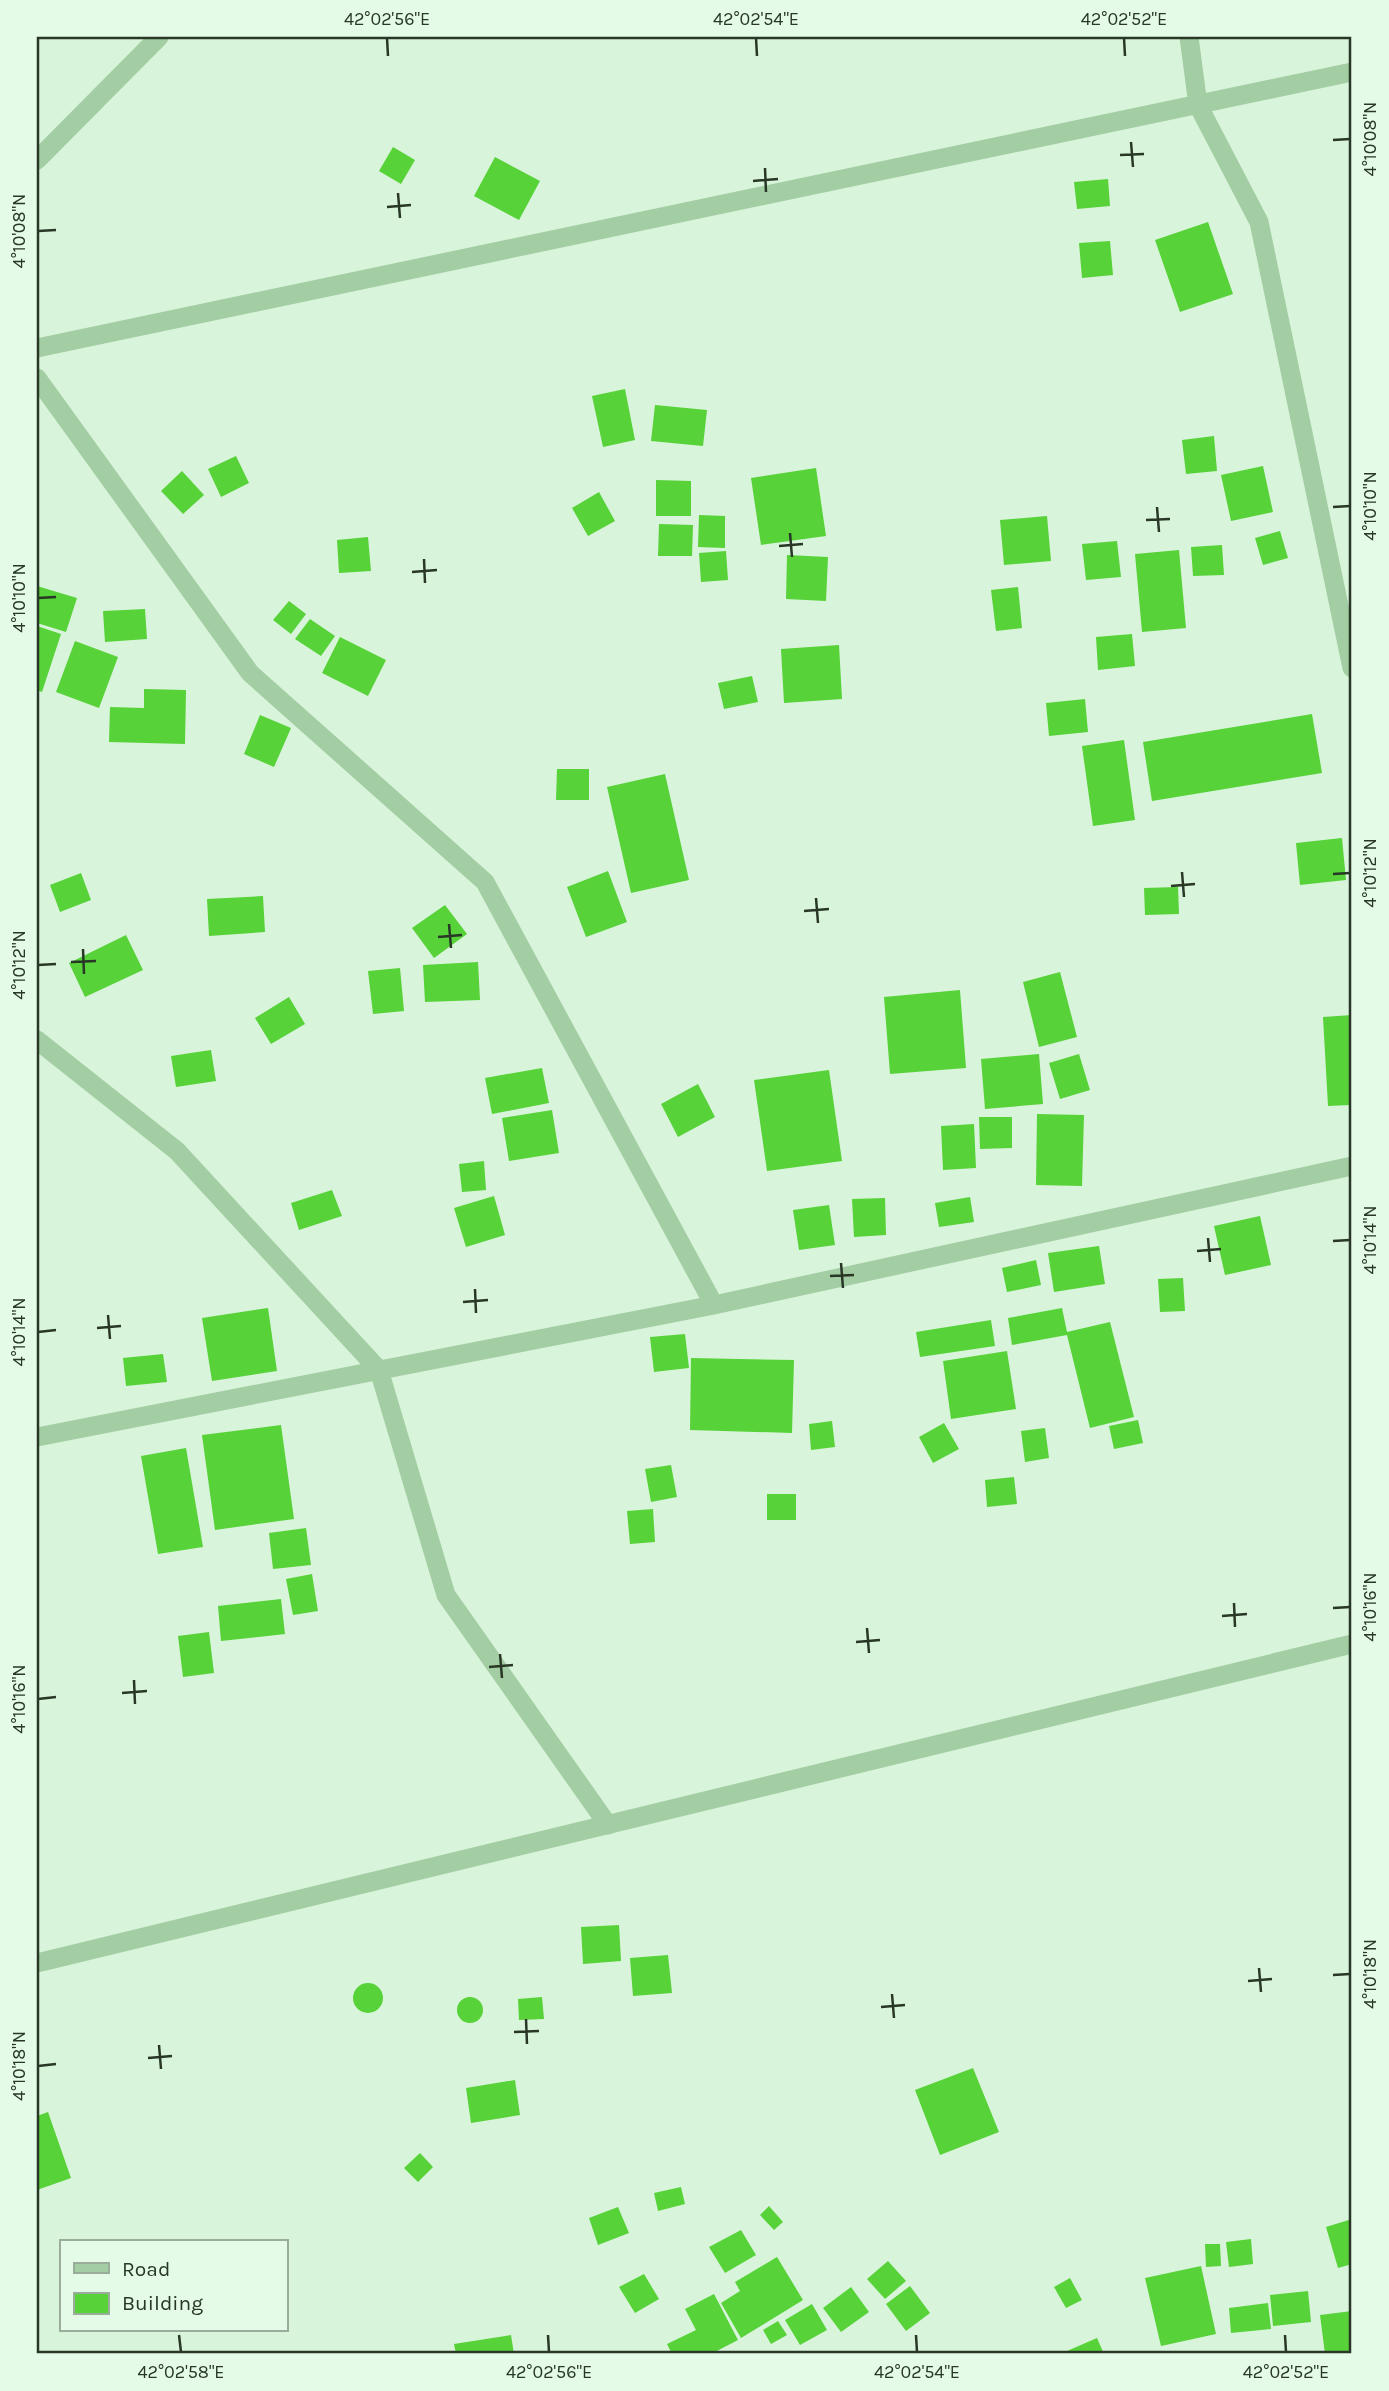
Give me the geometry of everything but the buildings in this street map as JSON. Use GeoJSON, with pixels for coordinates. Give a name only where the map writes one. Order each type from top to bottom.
{"type":"FeatureCollection","features":[{"type":"Feature","properties":{"kind":"street"},"geometry":{"type":"LineString","coordinates":[[37,160],[159,37]]}},
{"type":"Feature","properties":{"kind":"street"},"geometry":{"type":"LineString","coordinates":[[1189,37],[1198,105],[1259,222],[1352,668]]}},
{"type":"Feature","properties":{"kind":"street"},"geometry":{"type":"LineString","coordinates":[[37,348],[1352,72]]}},
{"type":"Feature","properties":{"kind":"street"},"geometry":{"type":"LineString","coordinates":[[37,378],[250,673],[485,882],[714,1305]]}},
{"type":"Feature","properties":{"kind":"street"},"geometry":{"type":"LineString","coordinates":[[37,1040],[177,1151],[379,1370],[446,1595],[608,1825]]}},
{"type":"Feature","properties":{"kind":"street"},"geometry":{"type":"LineString","coordinates":[[37,1437],[714,1305],[1352,1166]]}},
{"type":"Feature","properties":{"kind":"street"},"geometry":{"type":"LineString","coordinates":[[37,1963],[1352,1644]]}}]}
